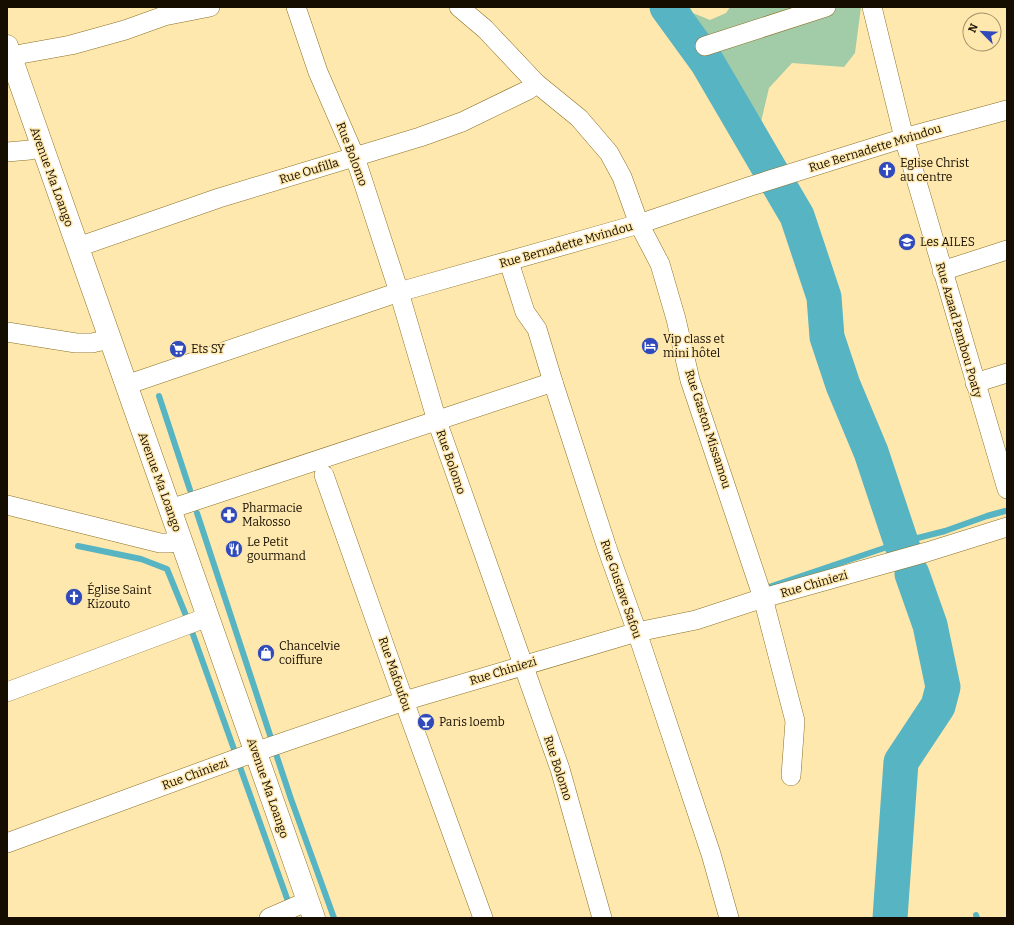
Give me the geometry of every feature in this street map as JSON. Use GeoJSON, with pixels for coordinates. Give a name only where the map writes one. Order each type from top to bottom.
{"type":"FeatureCollection","features":[{"type":"Feature","properties":{"kind":"main road","name":"Avenue Ma Loango"},"geometry":{"type":"LineString","coordinates":[[9,51],[311,910]]}},
{"type":"Feature","properties":{"kind":"street"},"geometry":{"type":"LineString","coordinates":[[9,51],[71,45],[125,30],[164,16],[210,7]]}},
{"type":"Feature","properties":{"kind":"street","name":"Rue Bolomo"},"geometry":{"type":"LineString","coordinates":[[296,7],[318,72],[355,157],[399,292],[436,421],[522,666],[560,769],[602,918]]}},
{"type":"Feature","properties":{"kind":"street","name":"Rue Gaston Missamou"},"geometry":{"type":"LineString","coordinates":[[459,7],[485,29],[536,83],[579,118],[609,153],[622,177],[639,224],[660,264],[676,319],[690,380],[763,598],[795,721],[791,776]]}},
{"type":"Feature","properties":{"kind":"street"},"geometry":{"type":"LineString","coordinates":[[705,46],[826,7]]}},
{"type":"Feature","properties":{"kind":"street","name":"Rue Azaad Pambou Poaty"},"geometry":{"type":"LineString","coordinates":[[872,7],[904,138],[1007,489]]}},
{"type":"Feature","properties":{"kind":"street","name":"Rue Oufilla"},"geometry":{"type":"LineString","coordinates":[[78,247],[219,198],[420,137],[462,122],[528,90],[536,83]]}},
{"type":"Feature","properties":{"kind":"street","name":"Rue Bernadette Mvindou"},"geometry":{"type":"LineString","coordinates":[[126,385],[399,292],[639,224],[751,186],[904,138],[1007,110]]}},
{"type":"Feature","properties":{"kind":"street"},"geometry":{"type":"LineString","coordinates":[[7,152],[42,148]]}},
{"type":"Feature","properties":{"kind":"street"},"geometry":{"type":"LineString","coordinates":[[942,271],[1007,250]]}},
{"type":"Feature","properties":{"kind":"street","name":"Rue Gustave Safou"},"geometry":{"type":"LineString","coordinates":[[509,262],[525,312],[537,329],[606,548],[637,632],[711,854],[730,918]]}},
{"type":"Feature","properties":{"kind":"street"},"geometry":{"type":"LineString","coordinates":[[7,332],[76,343],[92,343],[110,339]]}},
{"type":"Feature","properties":{"kind":"street"},"geometry":{"type":"LineString","coordinates":[[975,383],[1007,374]]}},
{"type":"Feature","properties":{"kind":"street"},"geometry":{"type":"LineString","coordinates":[[170,509],[553,382]]}},
{"type":"Feature","properties":{"kind":"street","name":"Rue Mafoufou"},"geometry":{"type":"LineString","coordinates":[[324,475],[483,918]]}},
{"type":"Feature","properties":{"kind":"street"},"geometry":{"type":"LineString","coordinates":[[7,506],[160,543],[170,543],[180,538]]}},
{"type":"Feature","properties":{"kind":"street","name":"Rue Chiniezi"},"geometry":{"type":"LineString","coordinates":[[7,843],[255,752],[404,701],[637,632],[696,620],[763,598],[927,552],[1007,527]]}},
{"type":"Feature","properties":{"kind":"street"},"geometry":{"type":"LineString","coordinates":[[7,692],[208,617]]}},
{"type":"Feature","properties":{"kind":"street"},"geometry":{"type":"LineString","coordinates":[[269,918],[311,910]]}},
{"type":"Feature","properties":{"kind":"green space"},"geometry":{"type":"Polygon","coordinates":[[[666,7],[690,7],[693,13],[710,20],[726,13],[730,7],[861,7],[855,53],[844,67],[792,63],[769,88],[760,126],[739,113],[666,7]]]}},
{"type":"Feature","properties":{"kind":"waterway"},"geometry":{"type":"LineString","coordinates":[[667,7],[707,62],[797,216],[824,297],[827,337],[843,385],[871,452],[903,548]]}},
{"type":"Feature","properties":{"kind":"waterway"},"geometry":{"type":"LineString","coordinates":[[159,396],[190,490]]}},
{"type":"Feature","properties":{"kind":"waterway"},"geometry":{"type":"LineString","coordinates":[[766,588],[902,542],[945,531],[1005,511]]}},
{"type":"Feature","properties":{"kind":"waterway"},"geometry":{"type":"LineString","coordinates":[[197,513],[271,738]]}},
{"type":"Feature","properties":{"kind":"waterway"},"geometry":{"type":"LineString","coordinates":[[78,546],[141,559],[167,569],[187,618]]}},
{"type":"Feature","properties":{"kind":"waterway"},"geometry":{"type":"LineString","coordinates":[[890,918],[901,762],[938,706],[943,687],[930,625],[912,574]]}},
{"type":"Feature","properties":{"kind":"waterway"},"geometry":{"type":"LineString","coordinates":[[191,629],[235,752]]}},
{"type":"Feature","properties":{"kind":"waterway"},"geometry":{"type":"LineString","coordinates":[[276,754],[334,918]]}},
{"type":"Feature","properties":{"kind":"waterway"},"geometry":{"type":"LineString","coordinates":[[240,767],[289,904]]}},
{"type":"Feature","properties":{"kind":"place","name":"Eglise Christ au centre"},"geometry":{"type":"Point","coordinates":[887,170]}},
{"type":"Feature","properties":{"kind":"place","name":"Les AILES"},"geometry":{"type":"Point","coordinates":[907,242]}},
{"type":"Feature","properties":{"kind":"place","name":"Vip class et mini hôtel"},"geometry":{"type":"Point","coordinates":[650,346]}},
{"type":"Feature","properties":{"kind":"place","name":"Ets SY"},"geometry":{"type":"Point","coordinates":[178,349]}},
{"type":"Feature","properties":{"kind":"place","name":"Pharmacie Makosso"},"geometry":{"type":"Point","coordinates":[229,515]}},
{"type":"Feature","properties":{"kind":"place","name":"Le Petit gourmand"},"geometry":{"type":"Point","coordinates":[234,549]}},
{"type":"Feature","properties":{"kind":"place","name":"Église Saint Kizouto"},"geometry":{"type":"Point","coordinates":[74,597]}},
{"type":"Feature","properties":{"kind":"place","name":"Chancelvie coiffure"},"geometry":{"type":"Point","coordinates":[266,653]}},
{"type":"Feature","properties":{"kind":"place","name":"Paris loemb"},"geometry":{"type":"Point","coordinates":[426,722]}}]}
